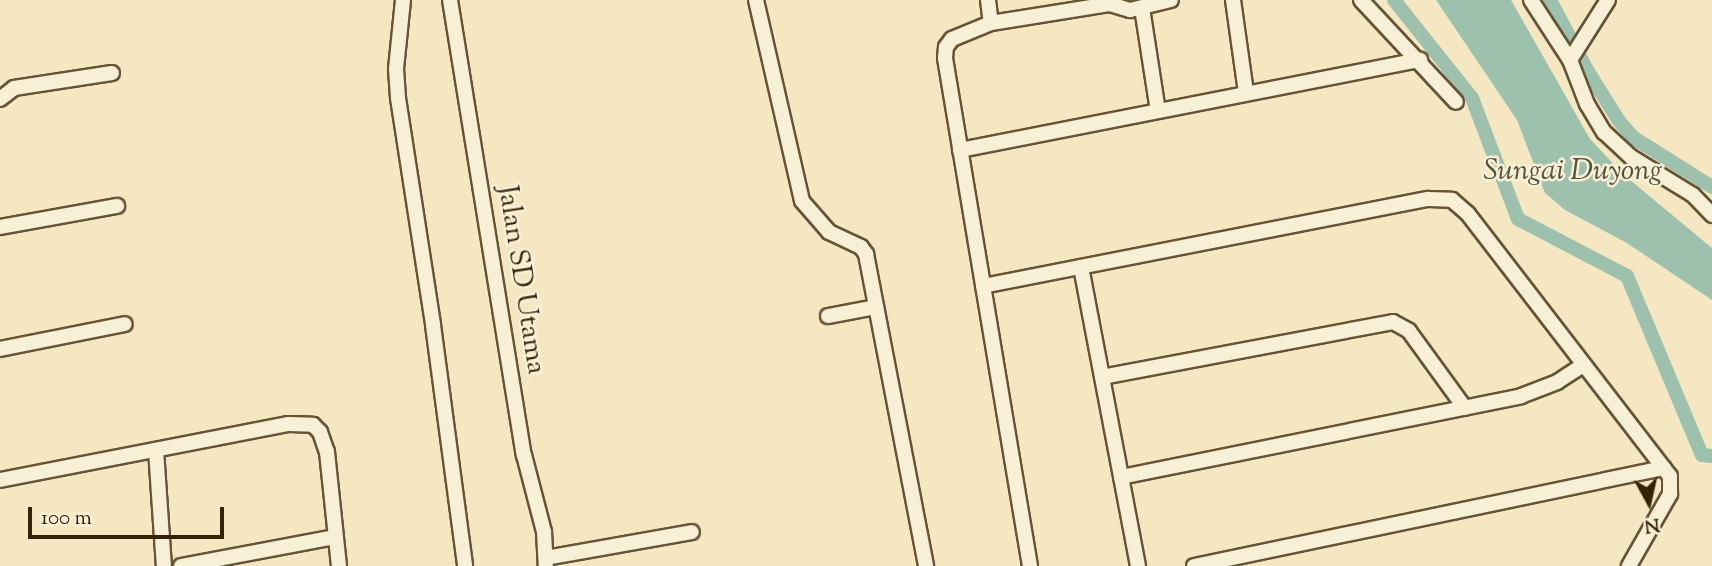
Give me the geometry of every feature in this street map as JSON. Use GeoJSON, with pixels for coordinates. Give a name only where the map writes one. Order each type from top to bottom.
{"type":"FeatureCollection","features":[{"type":"Feature","properties":{"kind":"street"},"geometry":{"type":"LineString","coordinates":[[403,0],[396,69],[398,98],[433,325],[465,566]]}},
{"type":"Feature","properties":{"kind":"street","name":"Jalan SD Utama"},"geometry":{"type":"LineString","coordinates":[[450,0],[524,455],[540,510],[546,562]]}},
{"type":"Feature","properties":{"kind":"street"},"geometry":{"type":"LineString","coordinates":[[756,0],[802,201],[829,232],[861,247],[866,254],[926,566]]}},
{"type":"Feature","properties":{"kind":"street"},"geometry":{"type":"LineString","coordinates":[[988,0],[991,23]]}},
{"type":"Feature","properties":{"kind":"street"},"geometry":{"type":"LineString","coordinates":[[1030,566],[945,58],[946,47],[952,39],[991,23],[1110,2],[1118,9],[1142,8],[1171,0]]}},
{"type":"Feature","properties":{"kind":"street"},"geometry":{"type":"LineString","coordinates":[[1233,0],[1246,93]]}},
{"type":"Feature","properties":{"kind":"street"},"geometry":{"type":"LineString","coordinates":[[1361,0],[1420,60],[1456,102]]}},
{"type":"Feature","properties":{"kind":"street"},"geometry":{"type":"LineString","coordinates":[[1531,0],[1572,56],[1587,104],[1604,132],[1631,157],[1693,195],[1712,215]]}},
{"type":"Feature","properties":{"kind":"street"},"geometry":{"type":"LineString","coordinates":[[1572,56],[1608,0]]}},
{"type":"Feature","properties":{"kind":"street"},"geometry":{"type":"LineString","coordinates":[[1142,8],[1158,111]]}},
{"type":"Feature","properties":{"kind":"street"},"geometry":{"type":"LineString","coordinates":[[961,150],[1420,60]]}},
{"type":"Feature","properties":{"kind":"street"},"geometry":{"type":"LineString","coordinates":[[0,99],[14,88],[112,73]]}},
{"type":"Feature","properties":{"kind":"street"},"geometry":{"type":"LineString","coordinates":[[983,286],[1428,199],[1452,200],[1468,214],[1670,476],[1670,494],[1629,566]]}},
{"type":"Feature","properties":{"kind":"street"},"geometry":{"type":"LineString","coordinates":[[0,227],[117,206]]}},
{"type":"Feature","properties":{"kind":"street"},"geometry":{"type":"LineString","coordinates":[[1081,267],[1138,566]]}},
{"type":"Feature","properties":{"kind":"street"},"geometry":{"type":"LineString","coordinates":[[828,316],[876,307]]}},
{"type":"Feature","properties":{"kind":"street"},"geometry":{"type":"LineString","coordinates":[[1102,377],[1393,322],[1409,331],[1465,408]]}},
{"type":"Feature","properties":{"kind":"street"},"geometry":{"type":"LineString","coordinates":[[0,349],[125,324]]}},
{"type":"Feature","properties":{"kind":"street"},"geometry":{"type":"LineString","coordinates":[[1121,477],[1465,408],[1540,390],[1583,365]]}},
{"type":"Feature","properties":{"kind":"street"},"geometry":{"type":"LineString","coordinates":[[0,480],[289,424],[313,425],[320,432],[327,452],[339,566]]}},
{"type":"Feature","properties":{"kind":"street"},"geometry":{"type":"LineString","coordinates":[[156,450],[164,566]]}},
{"type":"Feature","properties":{"kind":"street"},"geometry":{"type":"LineString","coordinates":[[1194,566],[1664,468]]}},
{"type":"Feature","properties":{"kind":"street"},"geometry":{"type":"LineString","coordinates":[[546,562],[692,532]]}},
{"type":"Feature","properties":{"kind":"street"},"geometry":{"type":"LineString","coordinates":[[181,566],[335,537]]}},
{"type":"Feature","properties":{"kind":"water","name":"Sungai Duyong"},"geometry":{"type":"Polygon","coordinates":[[[1436,0],[1511,0],[1590,139],[1624,175],[1712,248],[1712,300],[1627,243],[1565,210],[1545,193],[1517,120],[1436,0]]]}},
{"type":"Feature","properties":{"kind":"waterway"},"geometry":{"type":"LineString","coordinates":[[1394,0],[1472,98],[1518,219],[1627,276],[1702,455],[1712,456]]}},
{"type":"Feature","properties":{"kind":"waterway"},"geometry":{"type":"LineString","coordinates":[[1550,0],[1587,70],[1619,121],[1634,138],[1712,187]]}}]}
